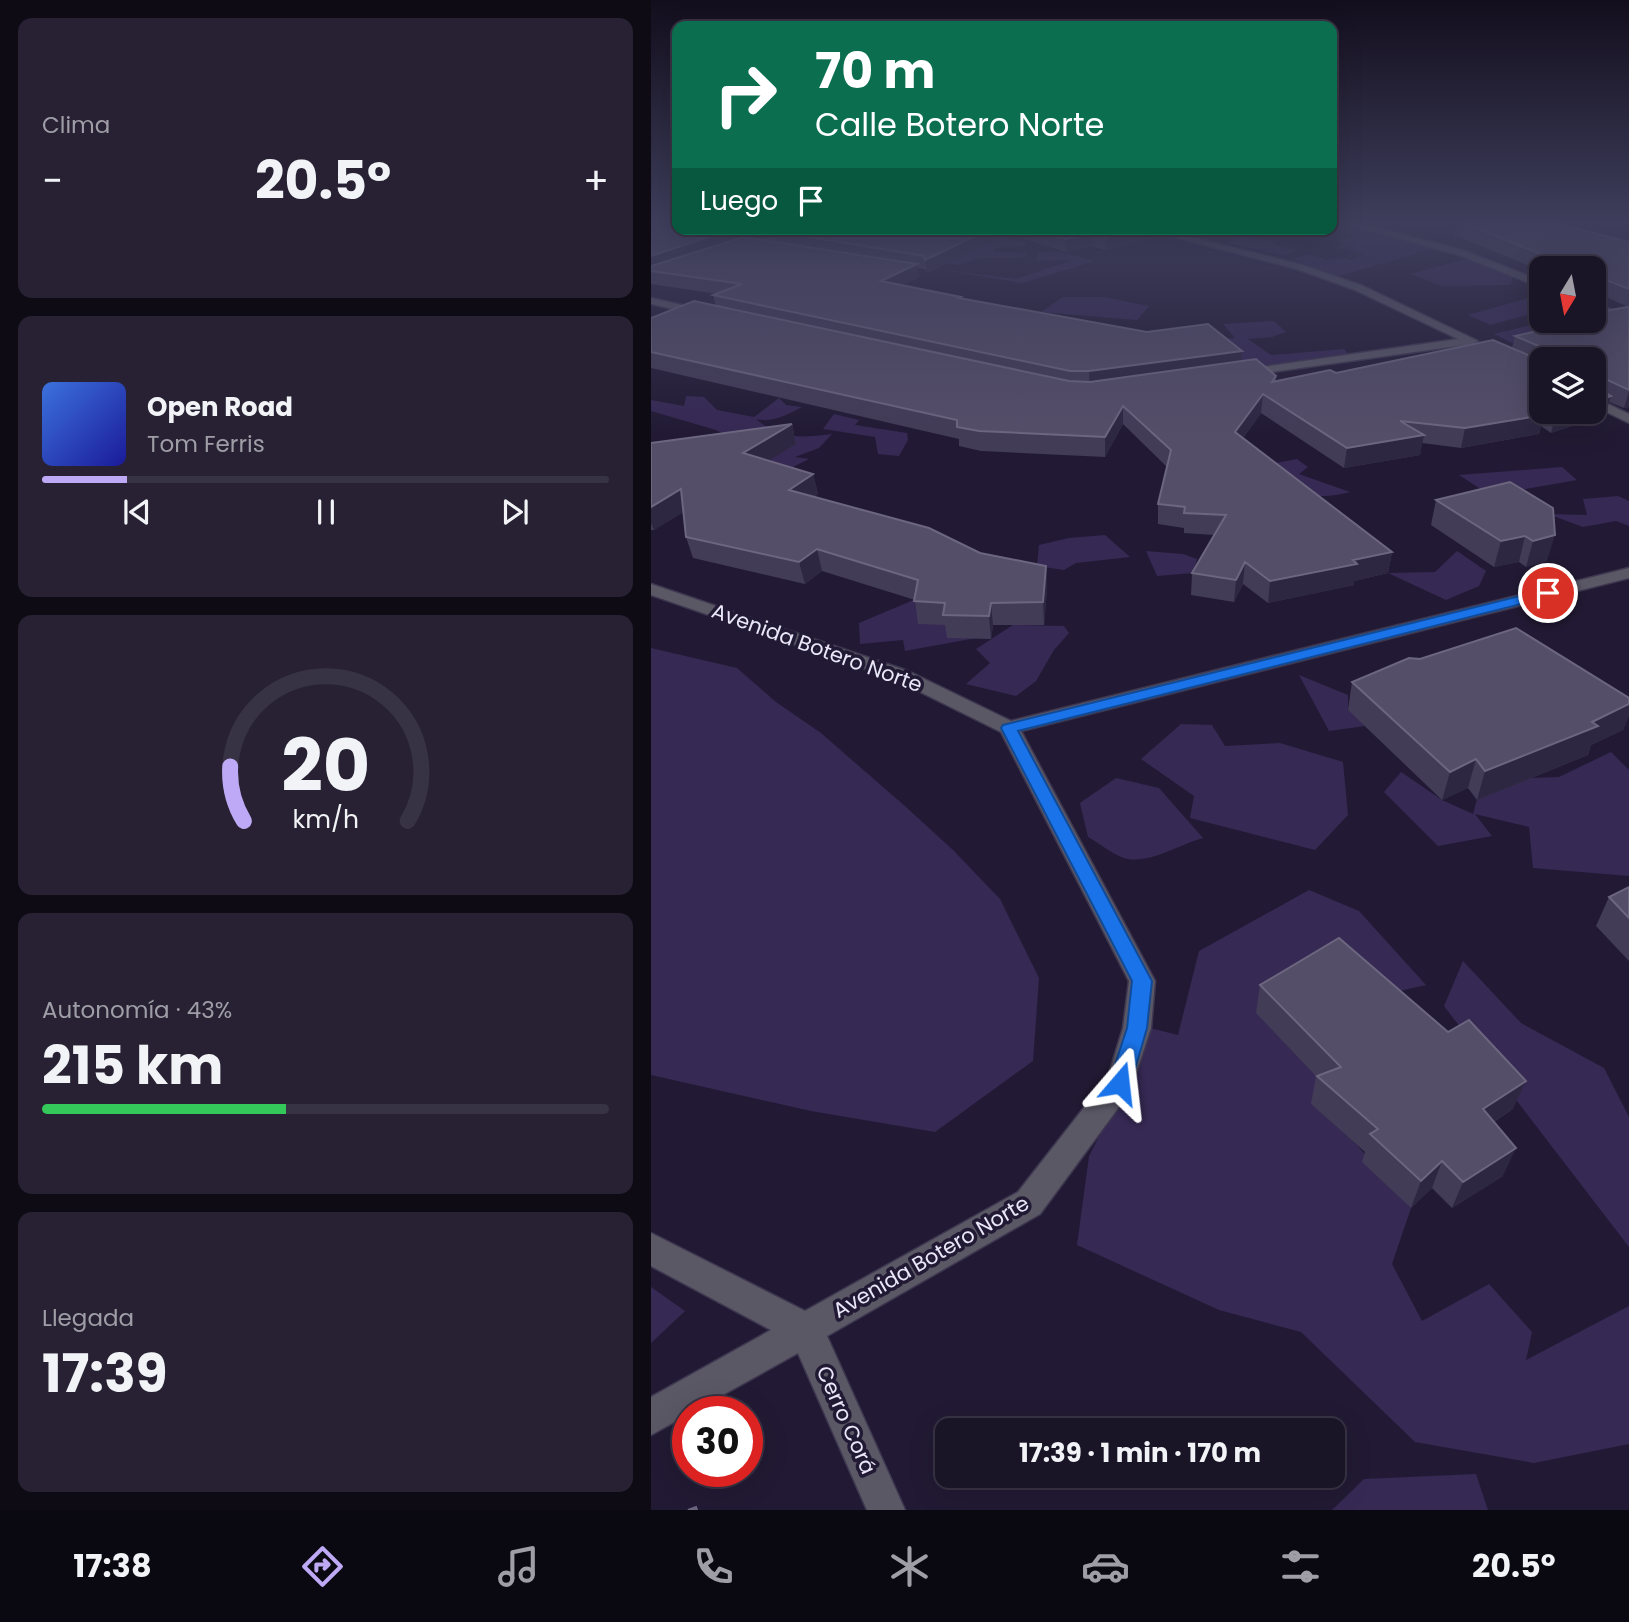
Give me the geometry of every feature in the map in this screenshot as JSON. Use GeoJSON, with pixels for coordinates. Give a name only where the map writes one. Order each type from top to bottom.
{"type":"FeatureCollection","features":[{"type":"Feature","properties":{"kind":"street"},"geometry":{"type":"LineString","coordinates":[[1223,377],[1477,343],[1371,293]]}},
{"type":"Feature","properties":{"kind":"street"},"geometry":{"type":"LineString","coordinates":[[651,302],[719,316]]}},
{"type":"Feature","properties":{"kind":"street"},"geometry":{"type":"LineString","coordinates":[[1607,311],[1629,320]]}},
{"type":"Feature","properties":{"kind":"street"},"geometry":{"type":"LineString","coordinates":[[1606,407],[1629,419]]}},
{"type":"Feature","properties":{"kind":"street"},"geometry":{"type":"LineString","coordinates":[[1009,728],[1629,573]]}},
{"type":"Feature","properties":{"kind":"street","name":"Avenida Botero Norte"},"geometry":{"type":"LineString","coordinates":[[651,589],[901,675],[1009,728],[1142,981],[1137,1028],[1120,1083],[1030,1203],[651,1417]]}},
{"type":"Feature","properties":{"kind":"street"},"geometry":{"type":"LineString","coordinates":[[651,1250],[806,1330]]}},
{"type":"Feature","properties":{"kind":"street","name":"Cerro Corá"},"geometry":{"type":"LineString","coordinates":[[806,1330],[886,1510]]}},
{"type":"Feature","properties":{"kind":"shaded area"},"geometry":{"type":"Polygon","coordinates":[[[1063,297],[1103,297],[1149,306],[1137,320],[1041,312],[1063,297]]]}},
{"type":"Feature","properties":{"kind":"shaded area"},"geometry":{"type":"Polygon","coordinates":[[[1529,298],[1529,314],[1490,325],[1468,315],[1529,298]]]}},
{"type":"Feature","properties":{"kind":"shaded area"},"geometry":{"type":"Polygon","coordinates":[[[1274,321],[1286,332],[1272,337],[1248,339],[1271,355],[1344,349],[1351,356],[1248,367],[1222,339],[1235,338],[1223,324],[1274,321]]]}},
{"type":"Feature","properties":{"kind":"shaded area"},"geometry":{"type":"Polygon","coordinates":[[[1529,325],[1529,333],[1578,333],[1512,343],[1494,334],[1529,325]]]}},
{"type":"Feature","properties":{"kind":"shaded area"},"geometry":{"type":"Polygon","coordinates":[[[686,396],[704,397],[717,410],[754,417],[779,398],[786,405],[802,407],[774,419],[756,419],[774,431],[791,436],[832,434],[819,448],[795,457],[809,459],[789,469],[759,467],[735,440],[716,430],[651,411],[651,400],[684,406],[686,396]]]}},
{"type":"Feature","properties":{"kind":"shaded area"},"geometry":{"type":"Polygon","coordinates":[[[834,414],[859,420],[855,425],[907,433],[908,440],[899,456],[878,454],[875,437],[823,429],[834,414]]]}},
{"type":"Feature","properties":{"kind":"shaded area"},"geometry":{"type":"Polygon","coordinates":[[[1297,459],[1308,467],[1299,474],[1350,492],[1311,495],[1292,487],[1260,466],[1297,459]]]}},
{"type":"Feature","properties":{"kind":"shaded area"},"geometry":{"type":"Polygon","coordinates":[[[1562,467],[1577,480],[1520,490],[1496,499],[1459,475],[1562,467]]]}},
{"type":"Feature","properties":{"kind":"shaded area"},"geometry":{"type":"Polygon","coordinates":[[[1618,496],[1629,501],[1629,526],[1616,521],[1583,527],[1548,514],[1587,515],[1583,499],[1618,496]]]}},
{"type":"Feature","properties":{"kind":"shaded area"},"geometry":{"type":"Polygon","coordinates":[[[1105,535],[1130,557],[1076,563],[1064,570],[1037,566],[1039,545],[1069,538],[1105,535]]]}},
{"type":"Feature","properties":{"kind":"shaded area"},"geometry":{"type":"Polygon","coordinates":[[[1146,551],[1183,554],[1197,559],[1193,573],[1157,576],[1146,551]]]}},
{"type":"Feature","properties":{"kind":"shaded area"},"geometry":{"type":"Polygon","coordinates":[[[1457,551],[1486,571],[1479,586],[1446,600],[1388,573],[1435,572],[1457,551]]]}},
{"type":"Feature","properties":{"kind":"shaded area"},"geometry":{"type":"Polygon","coordinates":[[[923,596],[948,625],[976,638],[905,651],[903,640],[860,644],[859,623],[923,596]]]}},
{"type":"Feature","properties":{"kind":"shaded area"},"geometry":{"type":"Polygon","coordinates":[[[1013,625],[1064,626],[1069,633],[1054,650],[1036,681],[1016,696],[966,684],[990,663],[976,649],[1013,625]]]}},
{"type":"Feature","properties":{"kind":"shaded area"},"geometry":{"type":"Polygon","coordinates":[[[651,648],[737,668],[776,702],[821,733],[906,807],[953,850],[1000,899],[1039,978],[1033,1061],[935,1132],[811,1111],[651,1075],[651,648]]]}},
{"type":"Feature","properties":{"kind":"shaded area"},"geometry":{"type":"Polygon","coordinates":[[[1299,675],[1348,695],[1348,710],[1365,726],[1329,731],[1299,675]]]}},
{"type":"Feature","properties":{"kind":"shaded area"},"geometry":{"type":"Polygon","coordinates":[[[1181,724],[1212,725],[1225,746],[1280,743],[1343,762],[1348,815],[1315,850],[1190,818],[1194,796],[1141,759],[1181,724]]]}},
{"type":"Feature","properties":{"kind":"shaded area"},"geometry":{"type":"Polygon","coordinates":[[[1611,752],[1629,770],[1629,876],[1533,868],[1529,827],[1475,814],[1492,836],[1438,846],[1384,792],[1401,772],[1442,800],[1473,814],[1477,799],[1508,779],[1559,777],[1611,752]]]}},
{"type":"Feature","properties":{"kind":"shaded area"},"geometry":{"type":"Polygon","coordinates":[[[1116,778],[1159,788],[1203,838],[1156,856],[1128,859],[1118,856],[1088,837],[1080,803],[1116,778]]]}},
{"type":"Feature","properties":{"kind":"shaded area"},"geometry":{"type":"Polygon","coordinates":[[[1309,890],[1359,911],[1426,985],[1368,998],[1335,1095],[1312,1104],[1357,1145],[1411,1208],[1392,1264],[1422,1321],[1489,1284],[1532,1332],[1526,1360],[1629,1306],[1629,1444],[1534,1463],[1415,1442],[1301,1332],[1219,1310],[1077,1245],[1089,1156],[1122,1092],[1150,1028],[1178,1035],[1199,951],[1309,890]]]}},
{"type":"Feature","properties":{"kind":"shaded area"},"geometry":{"type":"Polygon","coordinates":[[[1463,961],[1521,1023],[1604,1068],[1629,1117],[1629,1247],[1444,1006],[1463,961]]]}},
{"type":"Feature","properties":{"kind":"shaded area"},"geometry":{"type":"Polygon","coordinates":[[[651,1287],[685,1311],[651,1343],[651,1287]]]}},
{"type":"Feature","properties":{"kind":"shaded area"},"geometry":{"type":"Polygon","coordinates":[[[1476,1474],[1488,1510],[1332,1510],[1364,1479],[1476,1474]]]}},
{"type":"Feature","properties":{"kind":"building"},"geometry":{"type":"Polygon","coordinates":[[[943,293],[1147,332],[1208,324],[1242,351],[1089,371],[1070,371],[713,295],[943,293]]]}},
{"type":"Feature","properties":{"kind":"building"},"geometry":{"type":"Polygon","coordinates":[[[694,301],[1069,381],[1090,382],[1256,359],[1276,376],[1272,382],[1330,370],[1336,373],[1493,340],[1529,355],[1529,417],[1465,428],[1400,421],[1424,435],[1347,448],[1263,394],[1235,432],[1392,552],[1353,560],[1357,564],[1270,581],[1245,562],[1236,580],[1192,573],[1226,515],[1184,513],[1185,507],[1158,504],[1171,450],[1123,406],[1105,437],[979,431],[957,427],[957,420],[651,352],[651,318],[694,301]]]}},
{"type":"Feature","properties":{"kind":"building"},"geometry":{"type":"Polygon","coordinates":[[[1629,307],[1629,390],[1606,379],[1606,347],[1541,347],[1515,336],[1529,333],[1606,333],[1607,311],[1629,307]]]}},
{"type":"Feature","properties":{"kind":"building"},"geometry":{"type":"Polygon","coordinates":[[[792,424],[743,453],[813,474],[789,490],[929,528],[980,553],[1046,566],[1043,602],[991,603],[989,616],[943,615],[945,603],[914,601],[918,580],[817,549],[799,562],[686,537],[681,489],[651,507],[651,443],[792,424]]]}},
{"type":"Feature","properties":{"kind":"building"},"geometry":{"type":"Polygon","coordinates":[[[1510,482],[1553,508],[1555,535],[1533,541],[1525,536],[1501,541],[1436,500],[1510,482]]]}},
{"type":"Feature","properties":{"kind":"building"},"geometry":{"type":"Polygon","coordinates":[[[1516,628],[1629,698],[1629,704],[1592,722],[1598,726],[1485,771],[1476,759],[1450,772],[1352,682],[1409,658],[1420,659],[1516,628]]]}},
{"type":"Feature","properties":{"kind":"building"},"geometry":{"type":"Polygon","coordinates":[[[1629,887],[1629,918],[1609,897],[1629,887]]]}},
{"type":"Feature","properties":{"kind":"building"},"geometry":{"type":"Polygon","coordinates":[[[1339,938],[1448,1032],[1469,1020],[1526,1081],[1483,1109],[1516,1148],[1463,1182],[1442,1161],[1421,1181],[1370,1134],[1378,1129],[1317,1076],[1341,1067],[1260,985],[1339,938]]]}},
{"type":"Feature","properties":{"kind":"route"},"geometry":{"type":"LineString","coordinates":[[1120,1083],[1137,1028],[1142,981],[1009,728],[1548,593]]}}]}
